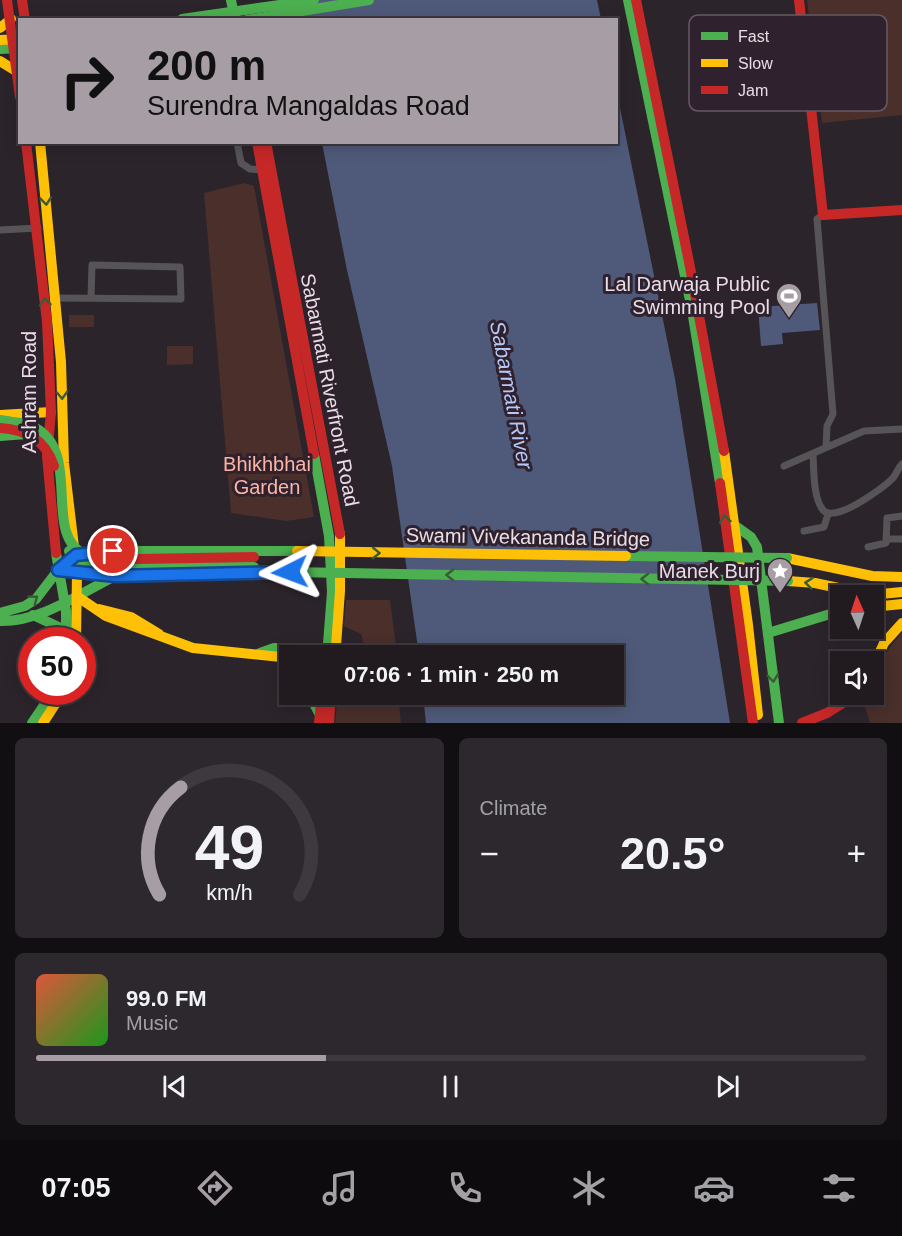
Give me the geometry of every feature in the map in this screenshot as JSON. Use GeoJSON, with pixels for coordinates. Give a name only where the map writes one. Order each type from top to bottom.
{"type":"FeatureCollection","features":[{"type":"Feature","properties":{"kind":"main road"},"geometry":{"type":"LineString","coordinates":[[7,0],[7,16],[16,44],[18,84]]}},
{"type":"Feature","properties":{"kind":"main road"},"geometry":{"type":"LineString","coordinates":[[231,0],[235,18]]}},
{"type":"Feature","properties":{"kind":"main road"},"geometry":{"type":"LineString","coordinates":[[239,0],[244,18]]}},
{"type":"Feature","properties":{"kind":"main road"},"geometry":{"type":"LineString","coordinates":[[187,18],[314,0]]}},
{"type":"Feature","properties":{"kind":"main road"},"geometry":{"type":"LineString","coordinates":[[257,18],[369,0]]}},
{"type":"Feature","properties":{"kind":"main road"},"geometry":{"type":"LineString","coordinates":[[628,0],[692,310],[723,500],[753,723]]}},
{"type":"Feature","properties":{"kind":"main road"},"geometry":{"type":"LineString","coordinates":[[636,0],[700,312],[737,527],[759,723]]}},
{"type":"Feature","properties":{"kind":"main road"},"geometry":{"type":"LineString","coordinates":[[799,0],[801,15]]}},
{"type":"Feature","properties":{"kind":"main road"},"geometry":{"type":"LineString","coordinates":[[0,27],[7,16]]}},
{"type":"Feature","properties":{"kind":"main road"},"geometry":{"type":"LineString","coordinates":[[0,40],[16,44]]}},
{"type":"Feature","properties":{"kind":"main road"},"geometry":{"type":"LineString","coordinates":[[0,49],[16,44]]}},
{"type":"Feature","properties":{"kind":"main road"},"geometry":{"type":"LineString","coordinates":[[0,61],[16,71]]}},
{"type":"Feature","properties":{"kind":"main road"},"geometry":{"type":"LineString","coordinates":[[811,111],[823,216],[902,210]]}},
{"type":"Feature","properties":{"kind":"main road","name":"Ashram Road"},"geometry":{"type":"LineString","coordinates":[[26,144],[38,228],[48,342],[51,412],[48,430],[52,528],[66,627]]}},
{"type":"Feature","properties":{"kind":"main road","name":"Ashram Road"},"geometry":{"type":"LineString","coordinates":[[40,144],[61,362],[64,463],[76,555],[78,597],[76,627]]}},
{"type":"Feature","properties":{"kind":"main road","name":"Sabarmati Riverfront Road"},"geometry":{"type":"LineString","coordinates":[[258,144],[266,169],[339,537],[340,591],[330,645]]}},
{"type":"Feature","properties":{"kind":"main road","name":"Sabarmati Riverfront Road"},"geometry":{"type":"LineString","coordinates":[[266,144],[266,169]]}},
{"type":"Feature","properties":{"kind":"main road"},"geometry":{"type":"LineString","coordinates":[[0,415],[51,412]]}},
{"type":"Feature","properties":{"kind":"main road"},"geometry":{"type":"LineString","coordinates":[[0,420],[16,421],[37,428],[50,438],[60,460],[67,531],[73,544],[84,554],[123,559],[254,557],[273,552]]}},
{"type":"Feature","properties":{"kind":"main road"},"geometry":{"type":"LineString","coordinates":[[0,428],[18,429],[35,436],[47,450],[54,465],[61,535],[69,550],[81,561],[121,566],[242,567],[285,573]]}},
{"type":"Feature","properties":{"kind":"main road"},"geometry":{"type":"LineString","coordinates":[[0,436],[48,430]]}},
{"type":"Feature","properties":{"kind":"main road"},"geometry":{"type":"LineString","coordinates":[[737,527],[751,537],[757,547],[779,723]]}},
{"type":"Feature","properties":{"kind":"main road"},"geometry":{"type":"LineString","coordinates":[[0,613],[25,606],[36,599],[58,570],[76,555],[113,551],[273,552]]}},
{"type":"Feature","properties":{"kind":"main road","name":"Swami Vivekananda Bridge"},"geometry":{"type":"LineString","coordinates":[[273,552],[787,558],[823,563],[861,575],[887,579],[902,577]]}},
{"type":"Feature","properties":{"kind":"main road"},"geometry":{"type":"LineString","coordinates":[[58,570],[116,576],[285,573]]}},
{"type":"Feature","properties":{"kind":"main road","name":"Swami Vivekananda Bridge"},"geometry":{"type":"LineString","coordinates":[[285,573],[788,581],[815,583],[871,595],[902,592]]}},
{"type":"Feature","properties":{"kind":"main road"},"geometry":{"type":"LineString","coordinates":[[0,621],[33,615],[78,597],[116,576]]}},
{"type":"Feature","properties":{"kind":"main road"},"geometry":{"type":"LineString","coordinates":[[78,597],[99,609],[110,609],[150,626],[159,634],[193,648],[216,652],[259,653],[279,657]]}},
{"type":"Feature","properties":{"kind":"main road"},"geometry":{"type":"LineString","coordinates":[[884,606],[902,604]]}},
{"type":"Feature","properties":{"kind":"main road"},"geometry":{"type":"LineString","coordinates":[[768,633],[830,614]]}},
{"type":"Feature","properties":{"kind":"main road"},"geometry":{"type":"LineString","coordinates":[[33,615],[46,619],[56,627]]}},
{"type":"Feature","properties":{"kind":"main road"},"geometry":{"type":"LineString","coordinates":[[880,651],[884,643],[902,623]]}},
{"type":"Feature","properties":{"kind":"main road"},"geometry":{"type":"LineString","coordinates":[[259,653],[279,648]]}},
{"type":"Feature","properties":{"kind":"main road"},"geometry":{"type":"LineString","coordinates":[[32,723],[44,705]]}},
{"type":"Feature","properties":{"kind":"main road"},"geometry":{"type":"LineString","coordinates":[[43,723],[55,705]]}},
{"type":"Feature","properties":{"kind":"main road"},"geometry":{"type":"LineString","coordinates":[[313,705],[319,719]]}},
{"type":"Feature","properties":{"kind":"main road"},"geometry":{"type":"LineString","coordinates":[[329,723],[330,705]]}},
{"type":"Feature","properties":{"kind":"main road"},"geometry":{"type":"LineString","coordinates":[[802,723],[840,705]]}},
{"type":"Feature","properties":{"kind":"street"},"geometry":{"type":"LineString","coordinates":[[237,144],[241,163],[250,170],[266,169]]}},
{"type":"Feature","properties":{"kind":"street"},"geometry":{"type":"LineString","coordinates":[[823,216],[817,219],[833,414],[827,426],[826,447]]}},
{"type":"Feature","properties":{"kind":"street"},"geometry":{"type":"LineString","coordinates":[[0,230],[38,228]]}},
{"type":"Feature","properties":{"kind":"street"},"geometry":{"type":"LineString","coordinates":[[56,298],[181,299],[180,267],[92,265],[91,298]]}},
{"type":"Feature","properties":{"kind":"street"},"geometry":{"type":"LineString","coordinates":[[784,466],[864,431],[902,429]]}},
{"type":"Feature","properties":{"kind":"street"},"geometry":{"type":"LineString","coordinates":[[813,455],[818,499],[823,511],[828,514],[837,514],[855,505],[892,478],[902,464]]}},
{"type":"Feature","properties":{"kind":"street"},"geometry":{"type":"LineString","coordinates":[[804,531],[824,527],[828,514]]}},
{"type":"Feature","properties":{"kind":"street"},"geometry":{"type":"LineString","coordinates":[[868,547],[884,544],[887,539],[887,518],[902,516]]}},
{"type":"Feature","properties":{"kind":"street"},"geometry":{"type":"LineString","coordinates":[[887,539],[902,539]]}},
{"type":"Feature","properties":{"kind":"green space"},"geometry":{"type":"Polygon","coordinates":[[[807,0],[902,0],[902,115],[822,123],[821,111],[887,111],[887,15],[809,15],[807,0]]]}},
{"type":"Feature","properties":{"kind":"green space","name":"Bhikhbhai Garden"},"geometry":{"type":"Polygon","coordinates":[[[244,183],[254,186],[314,517],[286,521],[231,513],[204,193],[244,183]]]}},
{"type":"Feature","properties":{"kind":"green space"},"geometry":{"type":"Polygon","coordinates":[[[69,315],[94,315],[94,327],[69,327],[69,315]]]}},
{"type":"Feature","properties":{"kind":"green space"},"geometry":{"type":"Polygon","coordinates":[[[167,346],[193,346],[193,364],[167,365],[167,346]]]}},
{"type":"Feature","properties":{"kind":"green space"},"geometry":{"type":"Polygon","coordinates":[[[346,600],[390,600],[396,645],[364,645],[361,634],[344,626],[346,600]]]}},
{"type":"Feature","properties":{"kind":"green space"},"geometry":{"type":"Polygon","coordinates":[[[902,633],[902,723],[870,723],[864,705],[884,705],[884,658],[902,633]]]}},
{"type":"Feature","properties":{"kind":"green space"},"geometry":{"type":"Polygon","coordinates":[[[337,705],[399,705],[401,723],[335,723],[337,705]]]}},
{"type":"Feature","properties":{"kind":"water"},"geometry":{"type":"Polygon","coordinates":[[[289,0],[597,0],[601,18],[293,18],[289,0]]]}},
{"type":"Feature","properties":{"kind":"water","name":"Sabarmati River"},"geometry":{"type":"Polygon","coordinates":[[[618,98],[675,379],[730,723],[426,723],[424,705],[624,705],[624,645],[418,645],[392,466],[347,270],[322,144],[618,144],[618,98]]]}},
{"type":"Feature","properties":{"kind":"water","name":"Lal Darwaja Public Swimming Pool"},"geometry":{"type":"Polygon","coordinates":[[[817,303],[820,330],[782,333],[783,344],[761,346],[758,307],[817,303]]]}},
{"type":"Feature","properties":{"kind":"traffic: fast"},"geometry":{"type":"LineString","coordinates":[[231,0],[235,18]]}},
{"type":"Feature","properties":{"kind":"traffic: fast"},"geometry":{"type":"LineString","coordinates":[[189,18],[314,0]]}},
{"type":"Feature","properties":{"kind":"traffic: fast"},"geometry":{"type":"LineString","coordinates":[[259,18],[369,0]]}},
{"type":"Feature","properties":{"kind":"traffic: fast"},"geometry":{"type":"LineString","coordinates":[[628,0],[692,310],[720,483]]}},
{"type":"Feature","properties":{"kind":"traffic: fast"},"geometry":{"type":"LineString","coordinates":[[0,49],[18,48]]}},
{"type":"Feature","properties":{"kind":"traffic: fast"},"geometry":{"type":"LineString","coordinates":[[0,420],[32,426],[48,438],[56,454],[66,530],[73,545],[92,557],[137,559]]}},
{"type":"Feature","properties":{"kind":"traffic: fast"},"geometry":{"type":"LineString","coordinates":[[0,436],[27,434]]}},
{"type":"Feature","properties":{"kind":"traffic: fast"},"geometry":{"type":"LineString","coordinates":[[314,454],[329,536],[332,592],[328,644]]}},
{"type":"Feature","properties":{"kind":"traffic: fast"},"geometry":{"type":"LineString","coordinates":[[737,527],[751,537],[757,547],[779,723]]}},
{"type":"Feature","properties":{"kind":"traffic: fast"},"geometry":{"type":"LineString","coordinates":[[69,551],[81,561],[95,565],[254,567]]}},
{"type":"Feature","properties":{"kind":"traffic: fast"},"geometry":{"type":"LineString","coordinates":[[0,613],[25,606],[36,599],[62,565],[76,555],[113,551],[297,551]]}},
{"type":"Feature","properties":{"kind":"traffic: fast"},"geometry":{"type":"LineString","coordinates":[[56,553],[66,611],[66,627]]}},
{"type":"Feature","properties":{"kind":"traffic: fast"},"geometry":{"type":"LineString","coordinates":[[626,556],[787,558]]}},
{"type":"Feature","properties":{"kind":"traffic: fast"},"geometry":{"type":"LineString","coordinates":[[290,572],[788,581]]}},
{"type":"Feature","properties":{"kind":"traffic: fast"},"geometry":{"type":"LineString","coordinates":[[0,621],[15,620],[45,612],[115,576]]}},
{"type":"Feature","properties":{"kind":"traffic: fast"},"geometry":{"type":"LineString","coordinates":[[768,633],[830,614]]}},
{"type":"Feature","properties":{"kind":"traffic: fast"},"geometry":{"type":"LineString","coordinates":[[33,615],[58,627]]}},
{"type":"Feature","properties":{"kind":"traffic: fast"},"geometry":{"type":"LineString","coordinates":[[260,653],[279,648]]}},
{"type":"Feature","properties":{"kind":"traffic: fast"},"geometry":{"type":"LineString","coordinates":[[32,723],[44,705]]}},
{"type":"Feature","properties":{"kind":"traffic: fast"},"geometry":{"type":"LineString","coordinates":[[315,705],[320,715]]}},
{"type":"Feature","properties":{"kind":"traffic: slow"},"geometry":{"type":"LineString","coordinates":[[0,28],[11,19]]}},
{"type":"Feature","properties":{"kind":"traffic: slow"},"geometry":{"type":"LineString","coordinates":[[0,40],[18,39]]}},
{"type":"Feature","properties":{"kind":"traffic: slow"},"geometry":{"type":"LineString","coordinates":[[0,61],[16,71]]}},
{"type":"Feature","properties":{"kind":"traffic: slow"},"geometry":{"type":"LineString","coordinates":[[40,144],[61,362],[64,463],[77,572],[76,627]]}},
{"type":"Feature","properties":{"kind":"traffic: slow"},"geometry":{"type":"LineString","coordinates":[[0,415],[51,412]]}},
{"type":"Feature","properties":{"kind":"traffic: slow"},"geometry":{"type":"LineString","coordinates":[[724,451],[758,715]]}},
{"type":"Feature","properties":{"kind":"traffic: slow"},"geometry":{"type":"LineString","coordinates":[[336,645],[340,591],[340,534]]}},
{"type":"Feature","properties":{"kind":"traffic: slow"},"geometry":{"type":"LineString","coordinates":[[297,551],[626,556]]}},
{"type":"Feature","properties":{"kind":"traffic: slow"},"geometry":{"type":"LineString","coordinates":[[787,558],[872,576],[902,577]]}},
{"type":"Feature","properties":{"kind":"traffic: slow"},"geometry":{"type":"LineString","coordinates":[[788,581],[815,583],[871,595],[902,592]]}},
{"type":"Feature","properties":{"kind":"traffic: slow"},"geometry":{"type":"LineString","coordinates":[[78,597],[106,616],[193,648],[279,657]]}},
{"type":"Feature","properties":{"kind":"traffic: slow"},"geometry":{"type":"LineString","coordinates":[[884,606],[902,604]]}},
{"type":"Feature","properties":{"kind":"traffic: slow"},"geometry":{"type":"LineString","coordinates":[[99,609],[131,617],[159,634]]}},
{"type":"Feature","properties":{"kind":"traffic: slow"},"geometry":{"type":"LineString","coordinates":[[880,651],[884,643],[902,623]]}},
{"type":"Feature","properties":{"kind":"traffic: slow"},"geometry":{"type":"LineString","coordinates":[[43,723],[55,705]]}},
{"type":"Feature","properties":{"kind":"traffic: jam"},"geometry":{"type":"LineString","coordinates":[[7,0],[18,82]]}},
{"type":"Feature","properties":{"kind":"traffic: jam"},"geometry":{"type":"LineString","coordinates":[[22,0],[25,18]]}},
{"type":"Feature","properties":{"kind":"traffic: jam"},"geometry":{"type":"LineString","coordinates":[[636,0],[690,267],[724,451]]}},
{"type":"Feature","properties":{"kind":"traffic: jam"},"geometry":{"type":"LineString","coordinates":[[799,0],[801,15]]}},
{"type":"Feature","properties":{"kind":"traffic: jam"},"geometry":{"type":"LineString","coordinates":[[811,111],[823,215],[902,210]]}},
{"type":"Feature","properties":{"kind":"traffic: jam"},"geometry":{"type":"LineString","coordinates":[[26,144],[47,322],[51,412],[47,456],[56,553]]}},
{"type":"Feature","properties":{"kind":"traffic: jam"},"geometry":{"type":"LineString","coordinates":[[257,144],[314,454]]}},
{"type":"Feature","properties":{"kind":"traffic: jam"},"geometry":{"type":"LineString","coordinates":[[266,144],[340,534]]}},
{"type":"Feature","properties":{"kind":"traffic: jam"},"geometry":{"type":"LineString","coordinates":[[0,428],[19,431],[34,438],[46,449],[54,466]]}},
{"type":"Feature","properties":{"kind":"traffic: jam"},"geometry":{"type":"LineString","coordinates":[[720,483],[753,723]]}},
{"type":"Feature","properties":{"kind":"traffic: jam"},"geometry":{"type":"LineString","coordinates":[[137,559],[254,557]]}},
{"type":"Feature","properties":{"kind":"traffic: jam"},"geometry":{"type":"LineString","coordinates":[[58,570],[116,576],[290,572]]}},
{"type":"Feature","properties":{"kind":"traffic: jam"},"geometry":{"type":"LineString","coordinates":[[319,723],[321,705]]}},
{"type":"Feature","properties":{"kind":"traffic: jam"},"geometry":{"type":"LineString","coordinates":[[329,723],[330,705]]}},
{"type":"Feature","properties":{"kind":"traffic: jam"},"geometry":{"type":"LineString","coordinates":[[802,723],[840,705]]}},
{"type":"Feature","properties":{"kind":"place","name":"Lal Darwaja Public Swimming Pool"},"geometry":{"type":"Point","coordinates":[789,319]}},
{"type":"Feature","properties":{"kind":"place","name":"Manek Burj"},"geometry":{"type":"Point","coordinates":[780,594]}},
{"type":"Feature","properties":{"kind":"route"},"geometry":{"type":"LineString","coordinates":[[113,551],[76,555],[62,564],[58,570],[116,576],[290,572]]}}]}
